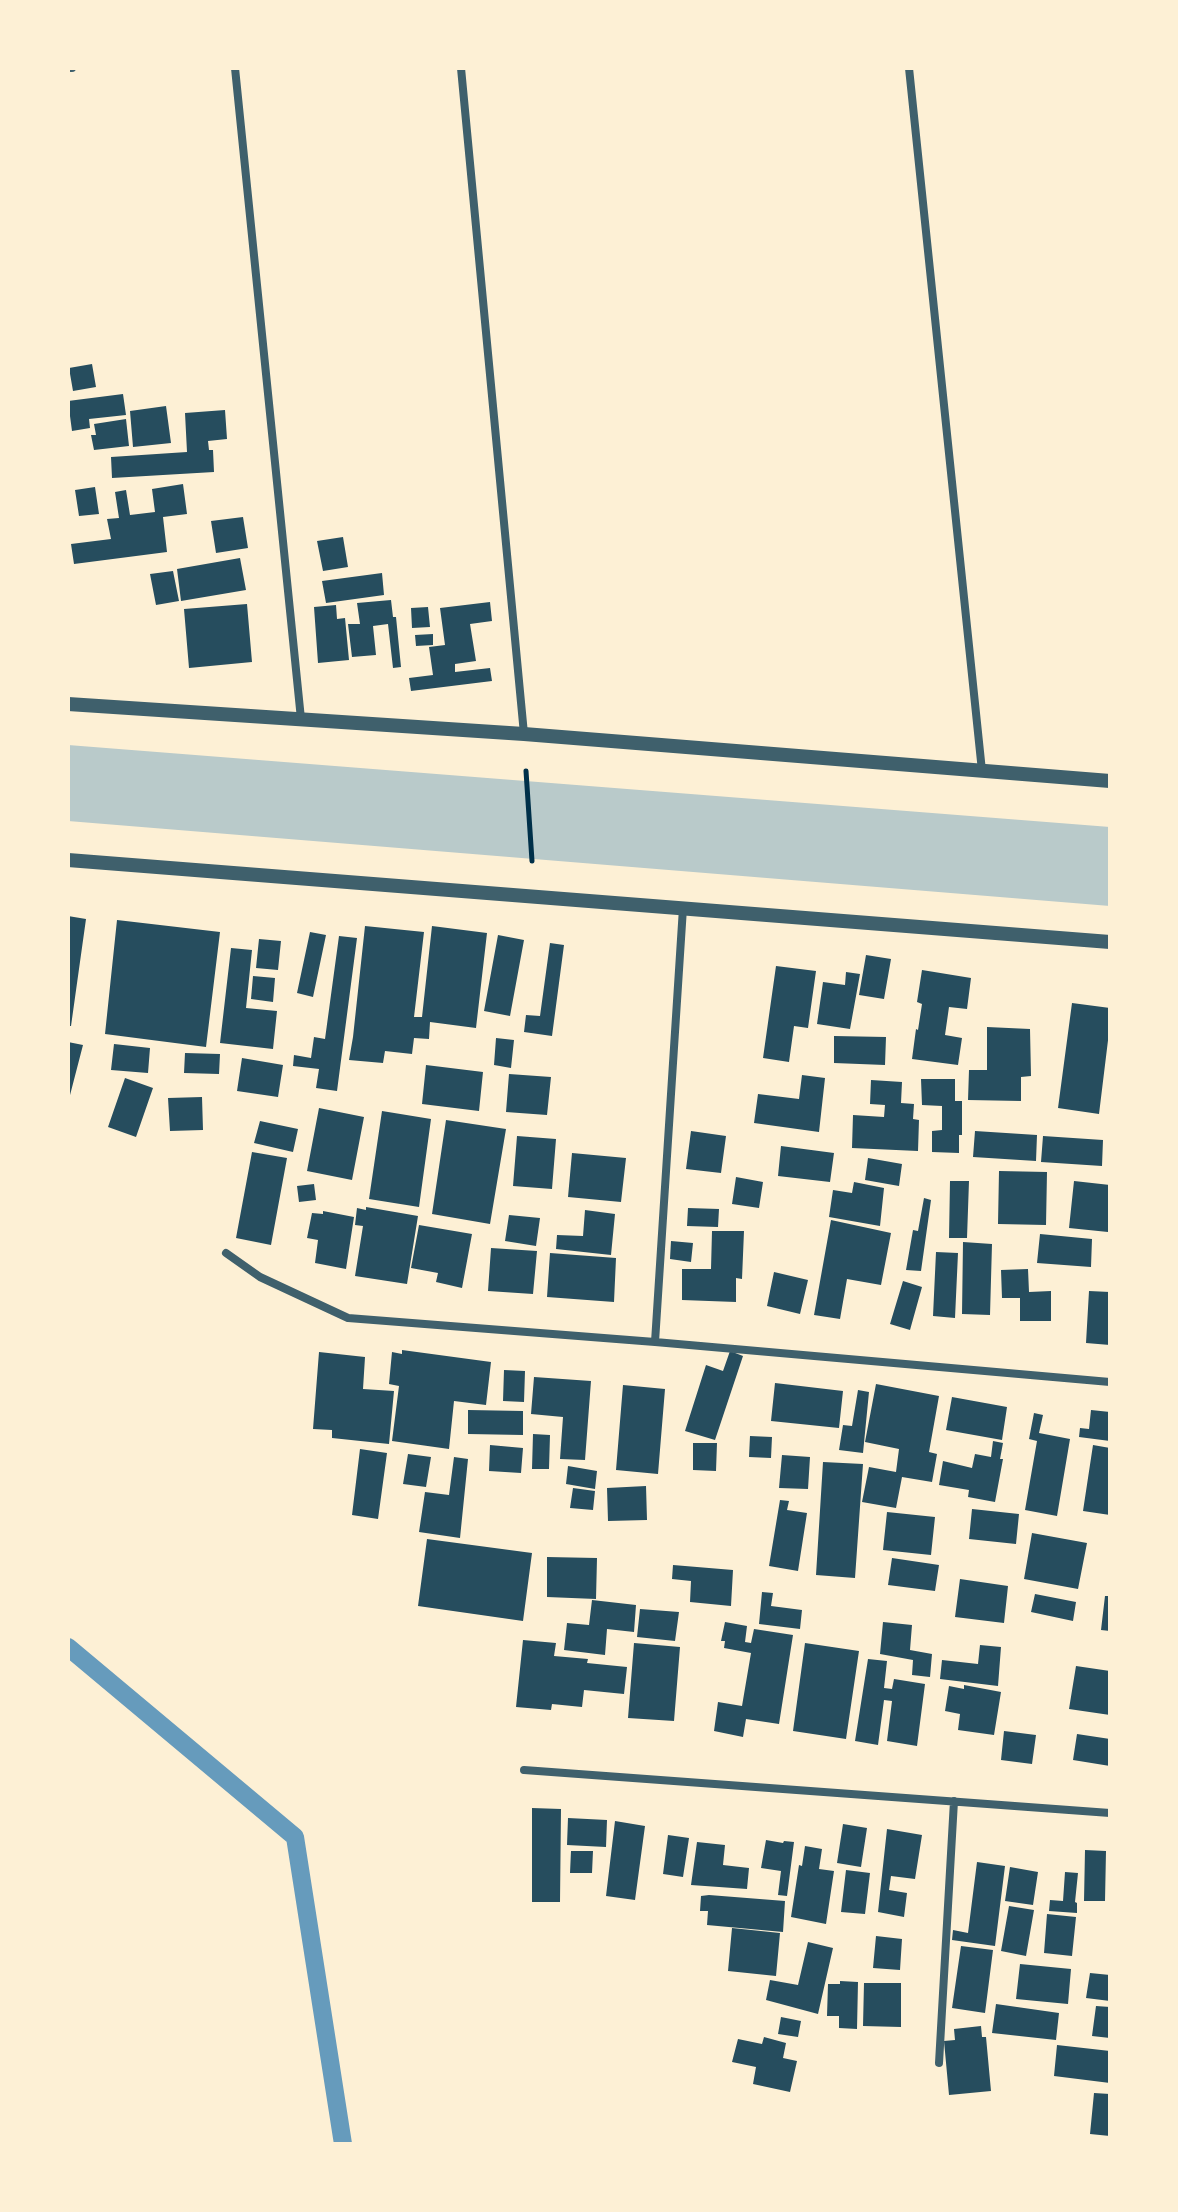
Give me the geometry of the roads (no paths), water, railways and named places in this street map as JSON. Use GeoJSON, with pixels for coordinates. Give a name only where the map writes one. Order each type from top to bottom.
{"type":"FeatureCollection","features":[{"type":"Feature","properties":{"kind":"street"},"geometry":{"type":"LineString","coordinates":[[235,68],[301,719]]}},
{"type":"Feature","properties":{"kind":"street"},"geometry":{"type":"LineString","coordinates":[[461,68],[524,734]]}},
{"type":"Feature","properties":{"kind":"street"},"geometry":{"type":"LineString","coordinates":[[909,68],[982,771]]}},
{"type":"Feature","properties":{"kind":"street"},"geometry":{"type":"LineString","coordinates":[[68,704],[524,734],[1110,781]]}},
{"type":"Feature","properties":{"kind":"street"},"geometry":{"type":"LineString","coordinates":[[68,860],[1110,942]]}},
{"type":"Feature","properties":{"kind":"street"},"geometry":{"type":"LineString","coordinates":[[655,1342],[683,908]]}},
{"type":"Feature","properties":{"kind":"street"},"geometry":{"type":"LineString","coordinates":[[226,1253],[260,1277],[348,1318],[1110,1382]]}},
{"type":"Feature","properties":{"kind":"street"},"geometry":{"type":"LineString","coordinates":[[524,1770],[1110,1813]]}},
{"type":"Feature","properties":{"kind":"street"},"geometry":{"type":"LineString","coordinates":[[939,2063],[954,1801]]}},
{"type":"Feature","properties":{"kind":"waterway"},"geometry":{"type":"LineString","coordinates":[[68,1647],[295,1837],[343,2144]]}}]}
